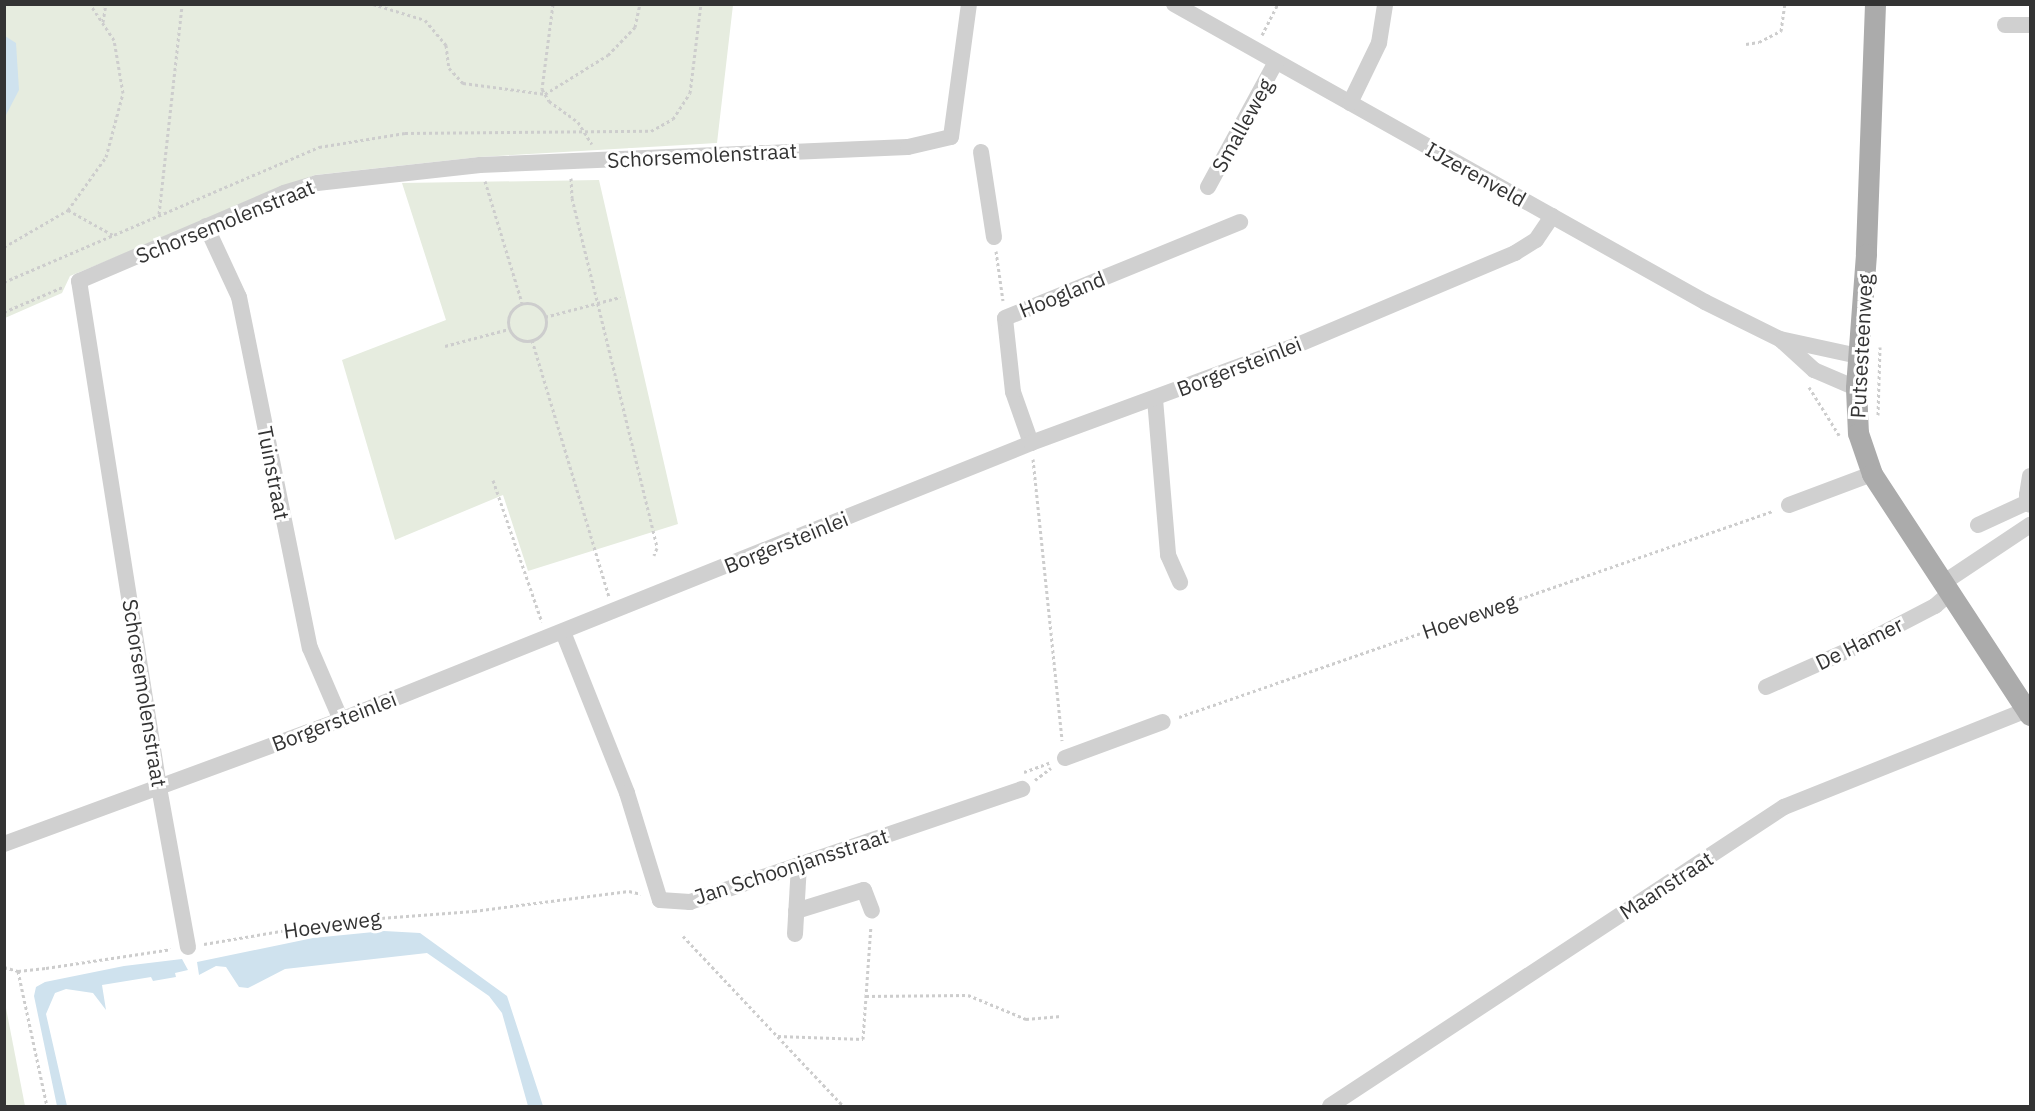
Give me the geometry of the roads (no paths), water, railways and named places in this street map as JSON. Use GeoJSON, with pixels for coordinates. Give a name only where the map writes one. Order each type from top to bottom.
{"type":"FeatureCollection","features":[{"type":"Feature","properties":{"kind":"main road","name":"Putsesteenweg"},"geometry":{"type":"LineString","coordinates":[[1875,4],[1866,243],[1857,356],[1858,433],[1872,474],[2029,713]]}},
{"type":"Feature","properties":{"kind":"street","name":"Schorsemolenstraat"},"geometry":{"type":"LineString","coordinates":[[188,947],[159,787],[79,281],[206,226],[317,183],[480,165],[908,147],[951,136],[969,4]]}},
{"type":"Feature","properties":{"kind":"street","name":"IJzerenveld"},"geometry":{"type":"LineString","coordinates":[[1174,4],[1552,216],[1780,339],[1814,370],[1856,388]]}},
{"type":"Feature","properties":{"kind":"street"},"geometry":{"type":"LineString","coordinates":[[1350,103],[1379,43],[1385,4]]}},
{"type":"Feature","properties":{"kind":"street"},"geometry":{"type":"LineString","coordinates":[[2005,25],[2031,25]]}},
{"type":"Feature","properties":{"kind":"street","name":"Smalleweg"},"geometry":{"type":"LineString","coordinates":[[1208,187],[1276,62]]}},
{"type":"Feature","properties":{"kind":"street"},"geometry":{"type":"LineString","coordinates":[[981,153],[994,237]]}},
{"type":"Feature","properties":{"kind":"street","name":"Borgersteinlei"},"geometry":{"type":"LineString","coordinates":[[4,844],[341,720],[1031,443],[1295,346],[1515,253],[1536,240],[1552,216]]}},
{"type":"Feature","properties":{"kind":"street","name":"Hoogland"},"geometry":{"type":"LineString","coordinates":[[1031,443],[1012,392],[1005,318],[1239,222]]}},
{"type":"Feature","properties":{"kind":"street","name":"Tuinstraat"},"geometry":{"type":"LineString","coordinates":[[206,226],[239,297],[310,648],[341,720]]}},
{"type":"Feature","properties":{"kind":"street","name":"IJzerenveld"},"geometry":{"type":"LineString","coordinates":[[1780,339],[1857,356]]}},
{"type":"Feature","properties":{"kind":"street"},"geometry":{"type":"LineString","coordinates":[[1155,399],[1168,555],[1180,582]]}},
{"type":"Feature","properties":{"kind":"street"},"geometry":{"type":"LineString","coordinates":[[1789,505],[1872,474]]}},
{"type":"Feature","properties":{"kind":"street"},"geometry":{"type":"LineString","coordinates":[[1978,525],[2029,503],[2031,476]]}},
{"type":"Feature","properties":{"kind":"street","name":"De Hamer"},"geometry":{"type":"LineString","coordinates":[[1766,687],[1869,640],[1935,606],[1946,588],[2031,525]]}},
{"type":"Feature","properties":{"kind":"street","name":"Jan Schoonjansstraat"},"geometry":{"type":"LineString","coordinates":[[563,632],[627,794],[660,900],[690,902],[1022,789]]}},
{"type":"Feature","properties":{"kind":"street","name":"Maanstraat"},"geometry":{"type":"LineString","coordinates":[[1330,1107],[1784,807],[2029,713]]}},
{"type":"Feature","properties":{"kind":"street"},"geometry":{"type":"LineString","coordinates":[[1065,758],[1163,722]]}},
{"type":"Feature","properties":{"kind":"street"},"geometry":{"type":"LineString","coordinates":[[795,934],[799,865]]}},
{"type":"Feature","properties":{"kind":"street"},"geometry":{"type":"LineString","coordinates":[[796,911],[864,890],[872,911]]}},
{"type":"Feature","properties":{"kind":"water"},"geometry":{"type":"Polygon","coordinates":[[[5,36],[16,43],[19,90],[5,117],[5,36]]]}},
{"type":"Feature","properties":{"kind":"water"},"geometry":{"type":"Polygon","coordinates":[[[384,931],[420,933],[507,996],[543,1106],[528,1106],[502,1013],[489,996],[427,953],[285,969],[248,988],[239,987],[226,967],[216,966],[199,975],[197,962],[313,938],[384,931]]]}},
{"type":"Feature","properties":{"kind":"water"},"geometry":{"type":"Polygon","coordinates":[[[182,959],[188,970],[175,973],[176,977],[153,981],[151,977],[102,985],[106,1010],[93,993],[66,989],[55,993],[46,1014],[67,1106],[57,1106],[34,996],[36,987],[45,982],[124,966],[182,959]]]}}]}
